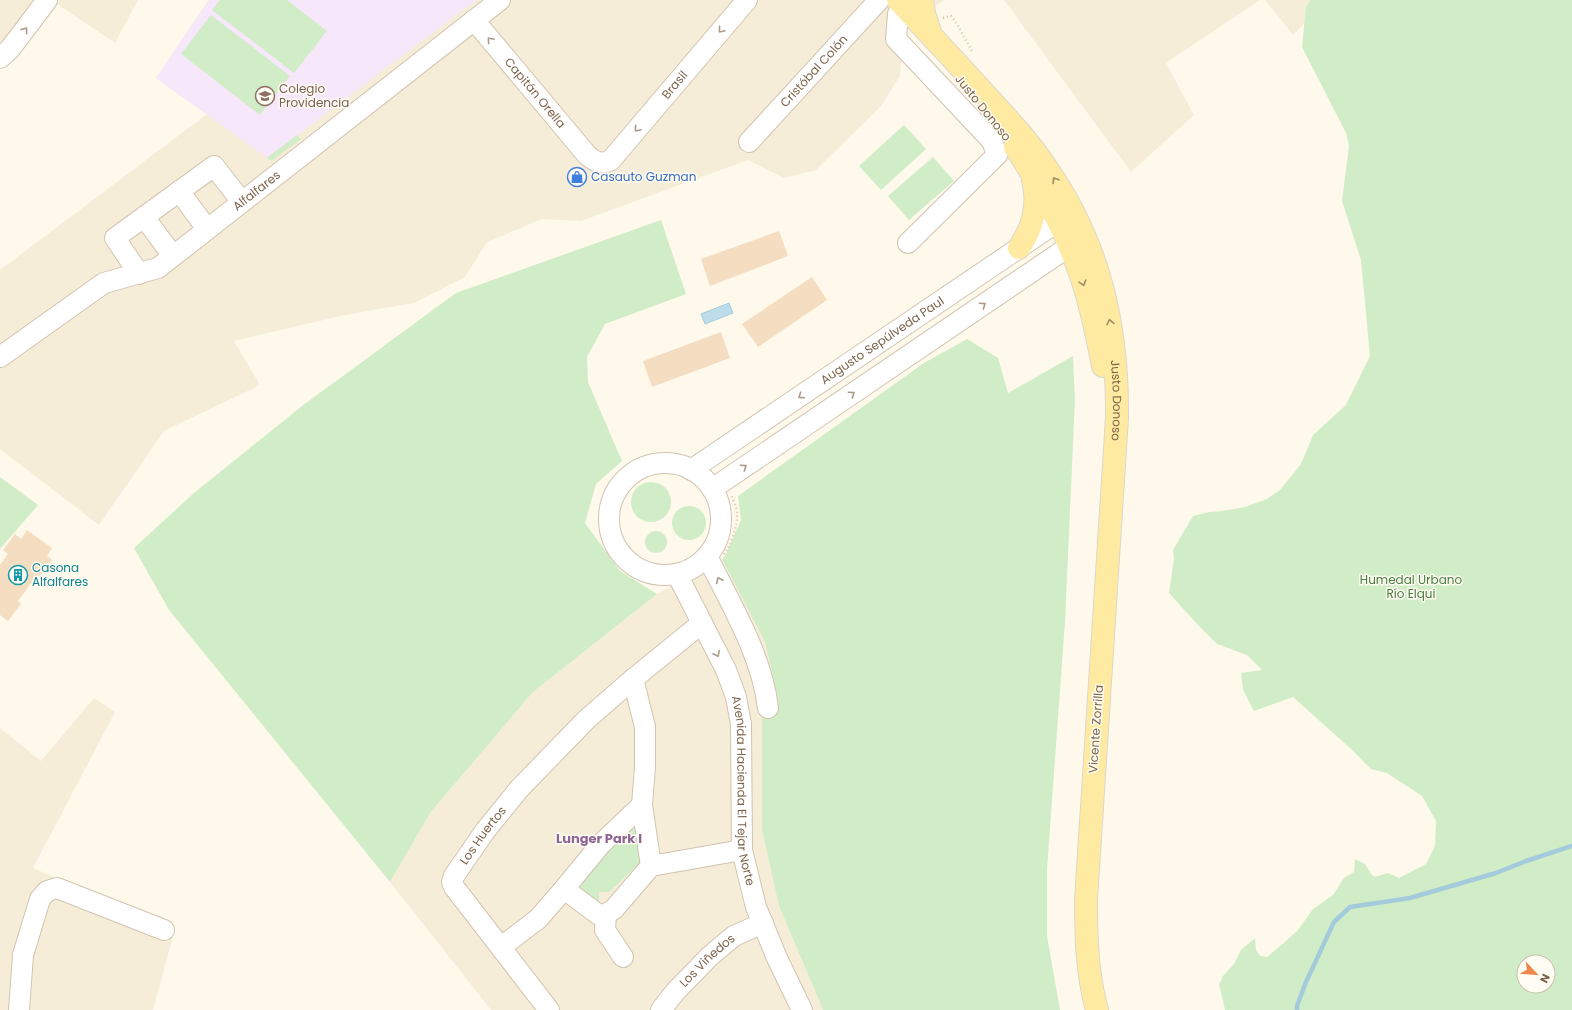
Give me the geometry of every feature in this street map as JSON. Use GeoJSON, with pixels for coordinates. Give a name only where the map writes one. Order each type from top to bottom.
{"type":"FeatureCollection","features":[{"type":"Feature","properties":{"kind":"main road"},"geometry":{"type":"LineString","coordinates":[[922,0],[926,22],[939,44]]}},
{"type":"Feature","properties":{"kind":"main road","name":"Justo Donoso"},"geometry":{"type":"LineString","coordinates":[[893,5],[939,44],[1019,131],[1048,170],[1077,241],[1074,257],[1084,287],[1100,350],[1111,415],[1114,448]]}},
{"type":"Feature","properties":{"kind":"main road","name":"Justo Donoso"},"geometry":{"type":"LineString","coordinates":[[893,5],[985,109],[1066,217]]}},
{"type":"Feature","properties":{"kind":"main road"},"geometry":{"type":"LineString","coordinates":[[1019,248],[1029,230],[1035,210],[1035,188],[1031,172]]}},
{"type":"Feature","properties":{"kind":"main road","name":"Vicente Zorrilla"},"geometry":{"type":"LineString","coordinates":[[1097,1010],[1087,954],[1086,900],[1114,448]]}},
{"type":"Feature","properties":{"kind":"street"},"geometry":{"type":"LineString","coordinates":[[0,58],[10,50],[47,0]]}},
{"type":"Feature","properties":{"kind":"street","name":"Alfalfares"},"geometry":{"type":"LineString","coordinates":[[0,357],[104,283],[158,268],[500,0]]}},
{"type":"Feature","properties":{"kind":"street","name":"Brasil"},"geometry":{"type":"LineString","coordinates":[[599,163],[606,163],[611,160],[747,0]]}},
{"type":"Feature","properties":{"kind":"street","name":"Cristóbal Colón"},"geometry":{"type":"LineString","coordinates":[[749,142],[879,0]]}},
{"type":"Feature","properties":{"kind":"street"},"geometry":{"type":"LineString","coordinates":[[893,5],[896,39],[992,141],[997,155],[908,243]]}},
{"type":"Feature","properties":{"kind":"street","name":"Capitán Orella"},"geometry":{"type":"LineString","coordinates":[[474,20],[587,155],[599,163]]}},
{"type":"Feature","properties":{"kind":"street"},"geometry":{"type":"LineString","coordinates":[[139,274],[114,238],[214,166],[242,202]]}},
{"type":"Feature","properties":{"kind":"street"},"geometry":{"type":"LineString","coordinates":[[179,191],[207,229]]}},
{"type":"Feature","properties":{"kind":"street"},"geometry":{"type":"LineString","coordinates":[[144,217],[174,256]]}},
{"type":"Feature","properties":{"kind":"street","name":"Augusto Sepúlveda Paul"},"geometry":{"type":"LineString","coordinates":[[691,470],[1066,217]]}},
{"type":"Feature","properties":{"kind":"street"},"geometry":{"type":"LineString","coordinates":[[721,490],[1077,241]]}},
{"type":"Feature","properties":{"kind":"street"},"geometry":{"type":"LineString","coordinates":[[949,295],[965,318]]}},
{"type":"Feature","properties":{"kind":"street"},"geometry":{"type":"LineString","coordinates":[[715,556],[677,574],[660,575],[643,570],[628,561],[617,548],[609,531],[610,511],[616,492],[628,477],[644,467],[663,463],[682,466],[691,470],[721,490]]}},
{"type":"Feature","properties":{"kind":"street"},"geometry":{"type":"LineString","coordinates":[[721,490],[721,524],[716,541],[715,556],[760,669],[767,700],[736,697]]}},
{"type":"Feature","properties":{"kind":"street","name":"Avenida Hacienda El Tejar Norte"},"geometry":{"type":"LineString","coordinates":[[677,574],[726,670],[736,697],[741,724],[742,850],[756,907],[777,958],[802,1010]]}},
{"type":"Feature","properties":{"kind":"street","name":"Los Huertos"},"geometry":{"type":"LineString","coordinates":[[549,1010],[454,887],[452,882],[454,876],[485,831],[519,789],[587,719],[633,679],[702,623]]}},
{"type":"Feature","properties":{"kind":"street"},"geometry":{"type":"LineString","coordinates":[[633,679],[645,727],[645,767],[642,806],[651,866]]}},
{"type":"Feature","properties":{"kind":"street"},"geometry":{"type":"LineString","coordinates":[[501,947],[538,919],[601,844],[642,806]]}},
{"type":"Feature","properties":{"kind":"street"},"geometry":{"type":"LineString","coordinates":[[564,889],[599,915],[606,914],[614,909],[651,866],[742,850]]}},
{"type":"Feature","properties":{"kind":"street"},"geometry":{"type":"LineString","coordinates":[[19,1010],[23,955],[40,900],[47,891],[57,888],[164,930]]}},
{"type":"Feature","properties":{"kind":"street"},"geometry":{"type":"LineString","coordinates":[[606,914],[605,930],[623,956]]}},
{"type":"Feature","properties":{"kind":"street","name":"Los Viñedos"},"geometry":{"type":"LineString","coordinates":[[661,1010],[710,956],[734,936],[763,923]]}},
{"type":"Feature","properties":{"kind":"path"},"geometry":{"type":"LineString","coordinates":[[926,22],[951,16],[958,24],[974,54]]}},
{"type":"Feature","properties":{"kind":"path"},"geometry":{"type":"LineString","coordinates":[[715,556],[727,551],[734,534],[737,513],[721,490]]}},
{"type":"Feature","properties":{"kind":"shaded area"},"geometry":{"type":"Polygon","coordinates":[[[0,0],[38,0],[0,49],[0,0]]]}},
{"type":"Feature","properties":{"kind":"shaded area"},"geometry":{"type":"Polygon","coordinates":[[[51,0],[138,0],[115,43],[51,0]]]}},
{"type":"Feature","properties":{"kind":"shaded area"},"geometry":{"type":"Polygon","coordinates":[[[209,0],[944,0],[904,28],[900,76],[881,106],[816,170],[784,178],[748,160],[581,221],[542,219],[487,242],[465,277],[414,303],[345,315],[234,341],[260,385],[164,431],[99,525],[0,449],[0,270],[207,114],[156,78],[209,0]]]}},
{"type":"Feature","properties":{"kind":"shaded area","name":"Colegio Providencia"},"geometry":{"type":"Polygon","coordinates":[[[209,0],[476,0],[267,158],[156,78],[209,0]]]}},
{"type":"Feature","properties":{"kind":"shaded area"},"geometry":{"type":"Polygon","coordinates":[[[1004,0],[1260,0],[1166,63],[1194,115],[1131,172],[1004,0]]]}},
{"type":"Feature","properties":{"kind":"shaded area"},"geometry":{"type":"Polygon","coordinates":[[[1265,0],[1327,0],[1293,35],[1265,0]]]}},
{"type":"Feature","properties":{"kind":"shaded area"},"geometry":{"type":"Polygon","coordinates":[[[722,559],[765,642],[779,704],[762,711],[779,906],[823,1010],[491,1010],[390,882],[430,813],[533,692],[657,594],[722,559]]]}},
{"type":"Feature","properties":{"kind":"shaded area"},"geometry":{"type":"Polygon","coordinates":[[[94,698],[115,712],[33,868],[175,929],[153,1010],[0,1010],[0,728],[41,761],[94,698]]]}},
{"type":"Feature","properties":{"kind":"green space"},"geometry":{"type":"Polygon","coordinates":[[[220,0],[287,0],[327,31],[294,73],[212,10],[220,0]]]}},
{"type":"Feature","properties":{"kind":"green space","name":"Humedal Urbano Río Elqui"},"geometry":{"type":"Polygon","coordinates":[[[1311,0],[1572,0],[1572,1010],[1225,1010],[1219,984],[1222,977],[1234,964],[1241,950],[1255,938],[1256,950],[1260,956],[1267,957],[1298,930],[1313,909],[1333,895],[1344,878],[1354,872],[1355,859],[1365,864],[1375,877],[1388,873],[1399,878],[1426,864],[1435,846],[1436,821],[1422,796],[1387,773],[1371,769],[1293,697],[1254,711],[1243,690],[1241,673],[1262,670],[1247,655],[1217,644],[1169,593],[1174,559],[1173,550],[1193,516],[1209,512],[1245,507],[1267,499],[1281,489],[1301,464],[1313,435],[1346,405],[1370,356],[1361,260],[1342,201],[1349,146],[1346,133],[1302,47],[1306,7],[1311,0]]]}},
{"type":"Feature","properties":{"kind":"green space"},"geometry":{"type":"Polygon","coordinates":[[[211,15],[290,76],[260,115],[181,54],[211,15]]]}},
{"type":"Feature","properties":{"kind":"green space"},"geometry":{"type":"Polygon","coordinates":[[[904,125],[926,149],[881,190],[859,166],[904,125]]]}},
{"type":"Feature","properties":{"kind":"green space"},"geometry":{"type":"Polygon","coordinates":[[[297,135],[301,139],[271,161],[267,158],[297,135]]]}},
{"type":"Feature","properties":{"kind":"green space"},"geometry":{"type":"Polygon","coordinates":[[[933,157],[954,181],[909,220],[888,196],[933,157]]]}},
{"type":"Feature","properties":{"kind":"green space"},"geometry":{"type":"Polygon","coordinates":[[[661,220],[686,294],[605,324],[587,357],[588,382],[622,461],[596,484],[585,523],[620,571],[657,594],[533,692],[430,813],[390,882],[169,610],[134,548],[194,493],[302,406],[456,293],[661,220]]]}},
{"type":"Feature","properties":{"kind":"green space"},"geometry":{"type":"Polygon","coordinates":[[[967,339],[998,358],[1008,393],[1073,356],[1075,400],[1065,622],[1047,869],[1047,936],[1060,1010],[823,1010],[779,906],[762,829],[762,711],[779,704],[765,642],[722,559],[725,556],[741,520],[738,496],[924,363],[967,339]]]}},
{"type":"Feature","properties":{"kind":"green space"},"geometry":{"type":"Polygon","coordinates":[[[0,477],[38,505],[0,549],[0,477]]]}},
{"type":"Feature","properties":{"kind":"green space"},"geometry":{"type":"Polygon","coordinates":[[[655,482],[662,485],[668,491],[671,502],[670,510],[662,519],[655,522],[647,522],[640,519],[632,510],[631,498],[634,491],[643,483],[655,482]]]}},
{"type":"Feature","properties":{"kind":"green space"},"geometry":{"type":"Polygon","coordinates":[[[689,506],[701,511],[706,523],[701,535],[689,540],[677,535],[672,523],[677,511],[689,506]]]}},
{"type":"Feature","properties":{"kind":"green space"},"geometry":{"type":"Polygon","coordinates":[[[652,531],[660,531],[667,538],[667,546],[660,553],[652,553],[645,546],[645,538],[652,531]]]}},
{"type":"Feature","properties":{"kind":"green space"},"geometry":{"type":"Polygon","coordinates":[[[629,826],[638,826],[642,861],[609,892],[599,892],[599,904],[583,893],[579,883],[629,826]]]}},
{"type":"Feature","properties":{"kind":"water"},"geometry":{"type":"Polygon","coordinates":[[[729,303],[733,313],[705,324],[701,314],[729,303]]]}},
{"type":"Feature","properties":{"kind":"building"},"geometry":{"type":"Polygon","coordinates":[[[779,231],[788,256],[710,286],[701,259],[779,231]]]}},
{"type":"Feature","properties":{"kind":"building"},"geometry":{"type":"Polygon","coordinates":[[[812,277],[827,300],[758,347],[742,324],[812,277]]]}},
{"type":"Feature","properties":{"kind":"building"},"geometry":{"type":"Polygon","coordinates":[[[721,332],[730,358],[652,387],[643,361],[721,332]]]}},
{"type":"Feature","properties":{"kind":"building","name":"Casona Alfalfares"},"geometry":{"type":"Polygon","coordinates":[[[27,530],[52,548],[47,556],[52,560],[40,576],[37,575],[18,601],[21,604],[8,621],[0,615],[0,565],[8,554],[3,550],[15,534],[21,539],[27,530]]]}},
{"type":"Feature","properties":{"kind":"waterway"},"geometry":{"type":"LineString","coordinates":[[1297,1010],[1297,1006],[1306,982],[1334,922],[1350,907],[1410,898],[1496,873],[1526,861],[1572,846]]}},
{"type":"Feature","properties":{"kind":"place","name":"Colegio Providencia"},"geometry":{"type":"Point","coordinates":[265,96]}},
{"type":"Feature","properties":{"kind":"place","name":"Casauto Guzman"},"geometry":{"type":"Point","coordinates":[577,177]}},
{"type":"Feature","properties":{"kind":"place","name":"Casona Alfalfares"},"geometry":{"type":"Point","coordinates":[18,575]}},
{"type":"Feature","properties":{"kind":"district","name":"Lunger Park I"},"geometry":{"type":"Point","coordinates":[599,838]}}]}
